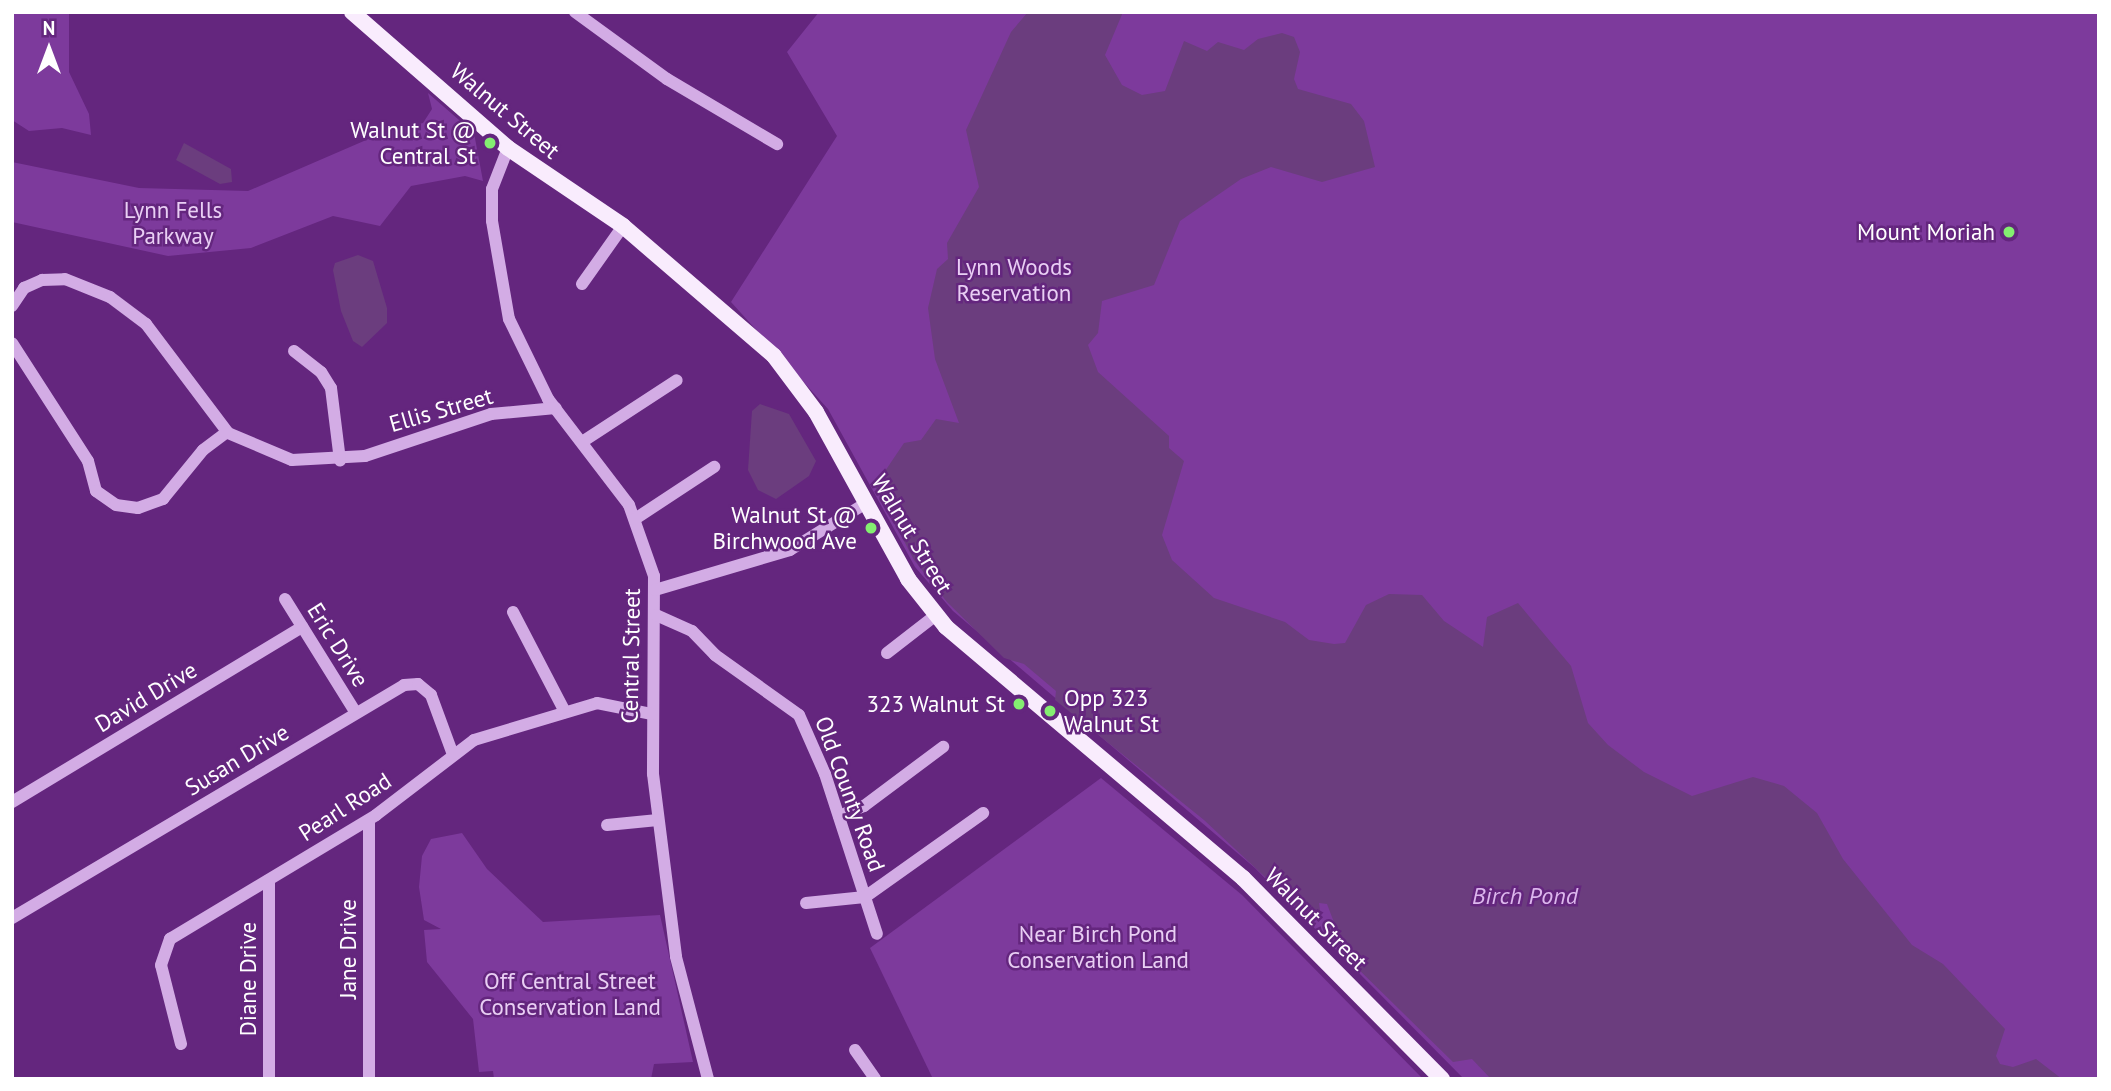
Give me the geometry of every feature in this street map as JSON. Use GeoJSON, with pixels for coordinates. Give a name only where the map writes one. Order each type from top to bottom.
{"type":"FeatureCollection","features":[{"type":"Feature","properties":{"kind":"main road","name":"Walnut Street"},"geometry":{"type":"LineString","coordinates":[[352,12],[508,148],[623,226],[774,356],[816,412],[866,503],[936,615],[983,662],[1243,878],[1442,1079]]}},
{"type":"Feature","properties":{"kind":"street"},"geometry":{"type":"LineString","coordinates":[[575,12],[667,79],[777,144]]}},
{"type":"Feature","properties":{"kind":"street","name":"Central Street"},"geometry":{"type":"LineString","coordinates":[[508,148],[492,189],[497,271],[524,357],[556,408],[635,519],[655,590],[651,714],[658,820],[676,957],[708,1079]]}},
{"type":"Feature","properties":{"kind":"street"},"geometry":{"type":"LineString","coordinates":[[582,284],[623,226]]}},
{"type":"Feature","properties":{"kind":"street"},"geometry":{"type":"LineString","coordinates":[[12,306],[24,288],[42,280],[65,279],[110,297],[146,324],[227,432],[203,450],[163,499],[138,508],[116,505],[96,491],[88,461],[12,343]]}},
{"type":"Feature","properties":{"kind":"street"},"geometry":{"type":"LineString","coordinates":[[294,351],[321,372],[331,388],[340,460]]}},
{"type":"Feature","properties":{"kind":"street"},"geometry":{"type":"LineString","coordinates":[[582,442],[677,380]]}},
{"type":"Feature","properties":{"kind":"street","name":"Ellis Street"},"geometry":{"type":"LineString","coordinates":[[227,432],[292,460],[340,460],[491,414],[556,408]]}},
{"type":"Feature","properties":{"kind":"street"},"geometry":{"type":"LineString","coordinates":[[635,519],[714,467]]}},
{"type":"Feature","properties":{"kind":"street"},"geometry":{"type":"LineString","coordinates":[[655,590],[790,550],[866,503]]}},
{"type":"Feature","properties":{"kind":"street","name":"Eric Drive"},"geometry":{"type":"LineString","coordinates":[[285,599],[356,713]]}},
{"type":"Feature","properties":{"kind":"street"},"geometry":{"type":"LineString","coordinates":[[513,611],[565,712]]}},
{"type":"Feature","properties":{"kind":"street","name":"Old County Road"},"geometry":{"type":"LineString","coordinates":[[656,615],[692,631],[715,655],[799,715],[839,816],[877,934]]}},
{"type":"Feature","properties":{"kind":"street"},"geometry":{"type":"LineString","coordinates":[[887,653],[936,615]]}},
{"type":"Feature","properties":{"kind":"street","name":"David Drive"},"geometry":{"type":"LineString","coordinates":[[12,802],[302,627]]}},
{"type":"Feature","properties":{"kind":"street","name":"Susan Drive"},"geometry":{"type":"LineString","coordinates":[[12,918],[404,685],[418,684],[430,695],[452,752]]}},
{"type":"Feature","properties":{"kind":"street","name":"Pearl Road"},"geometry":{"type":"LineString","coordinates":[[181,1044],[161,964],[165,944],[369,820],[452,752],[482,736],[601,703],[651,714]]}},
{"type":"Feature","properties":{"kind":"street"},"geometry":{"type":"LineString","coordinates":[[839,816],[864,806],[943,747]]}},
{"type":"Feature","properties":{"kind":"street"},"geometry":{"type":"LineString","coordinates":[[806,903],[865,897],[983,813]]}},
{"type":"Feature","properties":{"kind":"street","name":"Jane Drive"},"geometry":{"type":"LineString","coordinates":[[369,820],[369,1079]]}},
{"type":"Feature","properties":{"kind":"street"},"geometry":{"type":"LineString","coordinates":[[607,825],[658,820]]}},
{"type":"Feature","properties":{"kind":"street","name":"Diane Drive"},"geometry":{"type":"LineString","coordinates":[[269,880],[269,1079]]}},
{"type":"Feature","properties":{"kind":"street"},"geometry":{"type":"LineString","coordinates":[[855,1050],[875,1079]]}},
{"type":"Feature","properties":{"kind":"green space"},"geometry":{"type":"Polygon","coordinates":[[[12,12],[69,12],[69,72],[89,114],[91,135],[62,128],[29,131],[12,120],[12,12]]]}},
{"type":"Feature","properties":{"kind":"green space","name":"Lynn Woods Reservation"},"geometry":{"type":"Polygon","coordinates":[[[819,12],[2099,12],[2099,1079],[1464,1079],[1255,868],[953,611],[915,567],[828,409],[731,302],[837,136],[787,52],[819,12]]]}},
{"type":"Feature","properties":{"kind":"green space","name":"Lynn Fells Parkway"},"geometry":{"type":"Polygon","coordinates":[[[428,93],[474,133],[483,181],[465,176],[411,186],[380,226],[333,216],[251,248],[168,256],[12,222],[12,162],[139,188],[248,191],[387,131],[423,123],[432,109],[428,93]]]}},
{"type":"Feature","properties":{"kind":"green space","name":"Near Birch Pond Conservation Land"},"geometry":{"type":"Polygon","coordinates":[[[1101,778],[1242,895],[1423,1079],[933,1079],[870,948],[1101,778]]]}},
{"type":"Feature","properties":{"kind":"green space","name":"Off Central Street Conservation Land"},"geometry":{"type":"Polygon","coordinates":[[[462,833],[487,869],[543,922],[660,915],[693,1062],[654,1064],[651,1079],[494,1079],[493,1071],[479,1072],[473,1019],[427,962],[424,930],[441,929],[424,920],[419,887],[422,856],[431,839],[462,833]]]}},
{"type":"Feature","properties":{"kind":"water","name":"Birch Pond"},"geometry":{"type":"Polygon","coordinates":[[[1028,12],[1123,12],[1105,55],[1122,85],[1142,95],[1165,91],[1184,41],[1207,51],[1218,42],[1244,50],[1258,39],[1282,33],[1294,37],[1300,52],[1294,79],[1298,89],[1351,104],[1364,121],[1375,167],[1322,182],[1271,167],[1241,179],[1180,221],[1154,285],[1102,301],[1098,333],[1088,345],[1098,372],[1169,436],[1169,448],[1184,461],[1162,535],[1172,560],[1214,598],[1285,622],[1309,640],[1334,644],[1345,643],[1366,605],[1389,594],[1422,595],[1444,621],[1483,647],[1487,617],[1518,603],[1571,666],[1588,723],[1608,745],[1644,772],[1692,796],[1753,777],[1784,786],[1817,813],[1843,859],[1912,945],[1943,964],[2005,1029],[1996,1056],[2000,1064],[2013,1067],[2036,1059],[2062,1079],[1491,1079],[1472,1059],[1453,1062],[1348,959],[1327,904],[1319,903],[1321,918],[1316,919],[1297,907],[1204,820],[1055,700],[1056,691],[1024,664],[1004,658],[947,602],[914,560],[875,486],[904,443],[921,440],[936,419],[959,423],[935,359],[928,308],[937,269],[948,259],[947,243],[979,187],[966,130],[1011,32],[1028,12]]]}},
{"type":"Feature","properties":{"kind":"water"},"geometry":{"type":"Polygon","coordinates":[[[184,143],[231,169],[232,182],[220,184],[176,160],[184,143]]]}},
{"type":"Feature","properties":{"kind":"water"},"geometry":{"type":"Polygon","coordinates":[[[358,255],[373,261],[387,308],[387,323],[362,347],[353,341],[341,311],[333,270],[335,263],[358,255]]]}},
{"type":"Feature","properties":{"kind":"water"},"geometry":{"type":"Polygon","coordinates":[[[760,404],[789,414],[816,461],[809,476],[776,499],[758,490],[748,470],[752,411],[760,404]]]}},
{"type":"Feature","properties":{"kind":"place","name":"Walnut St @ Central St"},"geometry":{"type":"Point","coordinates":[490,143]}},
{"type":"Feature","properties":{"kind":"place","name":"Mount Moriah"},"geometry":{"type":"Point","coordinates":[2009,232]}},
{"type":"Feature","properties":{"kind":"place","name":"Walnut St @ Birchwood Ave"},"geometry":{"type":"Point","coordinates":[871,528]}},
{"type":"Feature","properties":{"kind":"place","name":"323 Walnut St"},"geometry":{"type":"Point","coordinates":[1019,704]}},
{"type":"Feature","properties":{"kind":"place","name":"Opp 323 Walnut St"},"geometry":{"type":"Point","coordinates":[1050,711]}}]}
